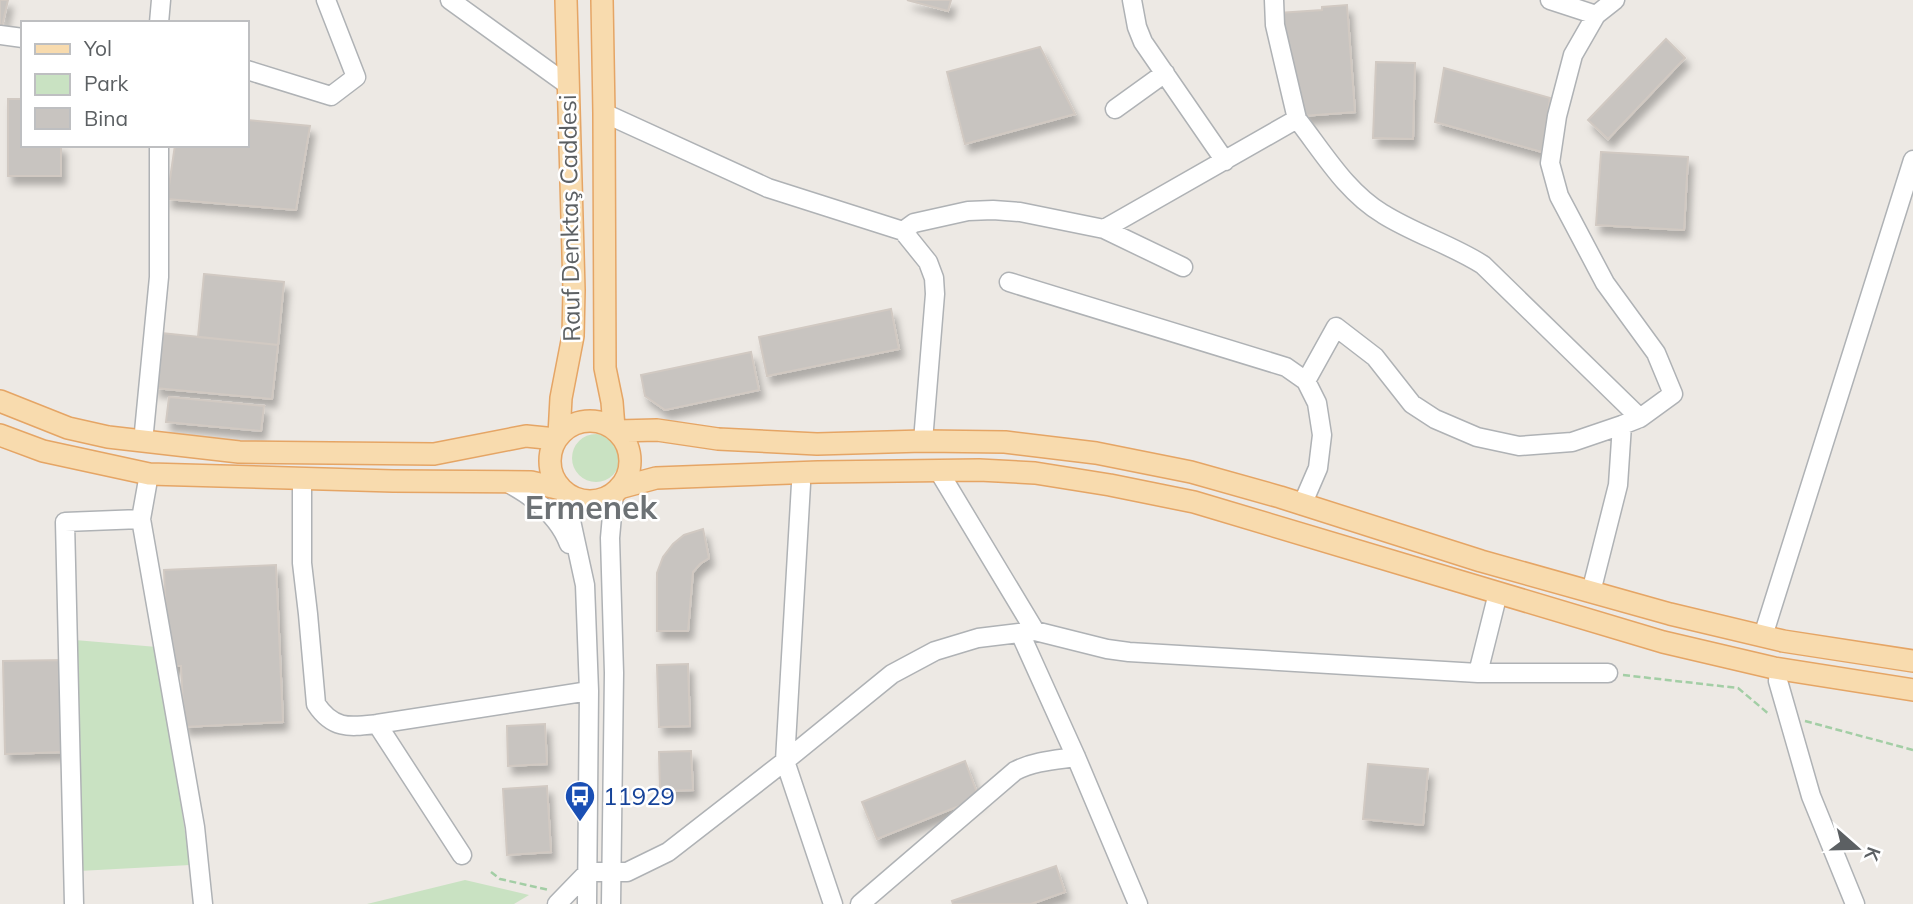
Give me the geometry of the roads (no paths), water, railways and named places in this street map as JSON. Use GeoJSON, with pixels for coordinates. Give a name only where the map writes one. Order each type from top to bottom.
{"type":"FeatureCollection","features":[{"type":"Feature","properties":{"kind":"main road","name":"Rauf Denktaş Caddesi"},"geometry":{"type":"LineString","coordinates":[[557,437],[573,335],[575,290],[566,0]]}},
{"type":"Feature","properties":{"kind":"main road","name":"Rauf Denktaş Caddesi"},"geometry":{"type":"LineString","coordinates":[[601,0],[605,368],[615,430]]}},
{"type":"Feature","properties":{"kind":"main road"},"geometry":{"type":"LineString","coordinates":[[0,401],[68,428],[107,437],[239,452],[434,454],[526,436],[557,437]]}},
{"type":"Feature","properties":{"kind":"main road"},"geometry":{"type":"LineString","coordinates":[[563,491],[551,474],[551,450],[563,430],[585,421],[597,421],[615,430],[624,439],[630,459],[625,480],[617,491]]}},
{"type":"Feature","properties":{"kind":"main road"},"geometry":{"type":"LineString","coordinates":[[615,430],[657,430],[718,439],[817,444],[1005,442],[1096,453],[1191,472],[1481,561],[1670,614],[1763,636],[1913,661]]}},
{"type":"Feature","properties":{"kind":"main road"},"geometry":{"type":"LineString","coordinates":[[0,435],[43,451],[149,474],[531,482],[563,491],[575,499],[587,502],[599,501],[617,491],[656,478],[938,470],[1035,472],[1194,502],[1663,642],[1779,669],[1913,691]]}},
{"type":"Feature","properties":{"kind":"street"},"geometry":{"type":"LineString","coordinates":[[159,21],[160,0]]}},
{"type":"Feature","properties":{"kind":"street"},"geometry":{"type":"LineString","coordinates":[[248,70],[331,96],[356,76],[326,0]]}},
{"type":"Feature","properties":{"kind":"street"},"geometry":{"type":"LineString","coordinates":[[450,0],[568,85]]}},
{"type":"Feature","properties":{"kind":"street"},"geometry":{"type":"LineString","coordinates":[[1132,0],[1143,42],[1225,161]]}},
{"type":"Feature","properties":{"kind":"street"},"geometry":{"type":"LineString","coordinates":[[1274,0],[1275,26],[1297,119],[1347,184],[1382,214],[1469,256],[1496,275],[1640,418]]}},
{"type":"Feature","properties":{"kind":"street"},"geometry":{"type":"LineString","coordinates":[[1550,0],[1596,15]]}},
{"type":"Feature","properties":{"kind":"street"},"geometry":{"type":"LineString","coordinates":[[1306,381],[1336,327],[1375,357],[1412,404],[1435,419],[1477,437],[1519,446],[1572,442],[1640,418],[1673,394],[1656,353],[1605,283],[1559,197],[1550,163],[1557,116],[1573,55],[1596,15],[1615,0]]}},
{"type":"Feature","properties":{"kind":"street"},"geometry":{"type":"LineString","coordinates":[[0,35],[21,38]]}},
{"type":"Feature","properties":{"kind":"street"},"geometry":{"type":"LineString","coordinates":[[1115,109],[1166,73]]}},
{"type":"Feature","properties":{"kind":"street"},"geometry":{"type":"LineString","coordinates":[[604,113],[768,188],[903,231],[928,262],[934,278],[923,441]]}},
{"type":"Feature","properties":{"kind":"street"},"geometry":{"type":"LineString","coordinates":[[1104,229],[1297,119]]}},
{"type":"Feature","properties":{"kind":"street"},"geometry":{"type":"LineString","coordinates":[[143,442],[159,277],[159,147]]}},
{"type":"Feature","properties":{"kind":"street"},"geometry":{"type":"LineString","coordinates":[[1763,636],[1913,160]]}},
{"type":"Feature","properties":{"kind":"street"},"geometry":{"type":"LineString","coordinates":[[903,231],[914,223],[968,211],[1020,212],[1104,229],[1183,267]]}},
{"type":"Feature","properties":{"kind":"street"},"geometry":{"type":"LineString","coordinates":[[1009,282],[1286,368],[1306,381],[1317,403],[1322,435],[1318,468],[1302,505]]}},
{"type":"Feature","properties":{"kind":"street"},"geometry":{"type":"LineString","coordinates":[[1591,592],[1618,485],[1622,425]]}},
{"type":"Feature","properties":{"kind":"street"},"geometry":{"type":"LineString","coordinates":[[938,470],[1028,632],[1076,757],[1138,904]]}},
{"type":"Feature","properties":{"kind":"street"},"geometry":{"type":"LineString","coordinates":[[149,474],[141,519],[195,827],[203,904]]}},
{"type":"Feature","properties":{"kind":"street"},"geometry":{"type":"LineString","coordinates":[[302,478],[302,563],[316,704],[330,720],[352,727],[589,691]]}},
{"type":"Feature","properties":{"kind":"street"},"geometry":{"type":"LineString","coordinates":[[506,482],[529,494],[564,528],[585,585]]}},
{"type":"Feature","properties":{"kind":"street"},"geometry":{"type":"LineString","coordinates":[[801,484],[785,761],[833,904]]}},
{"type":"Feature","properties":{"kind":"street"},"geometry":{"type":"LineString","coordinates":[[563,491],[585,585],[589,691],[587,904]]}},
{"type":"Feature","properties":{"kind":"street"},"geometry":{"type":"LineString","coordinates":[[611,904],[614,673],[610,538],[617,491]]}},
{"type":"Feature","properties":{"kind":"street"},"geometry":{"type":"LineString","coordinates":[[74,904],[65,522],[141,519]]}},
{"type":"Feature","properties":{"kind":"street"},"geometry":{"type":"LineString","coordinates":[[1478,673],[1498,593]]}},
{"type":"Feature","properties":{"kind":"street"},"geometry":{"type":"LineString","coordinates":[[561,899],[588,872],[627,872],[668,852],[892,674],[934,651],[978,638],[1028,632],[1129,652],[1478,673],[1608,673]]}},
{"type":"Feature","properties":{"kind":"street"},"geometry":{"type":"LineString","coordinates":[[1779,669],[1778,681],[1811,796],[1855,904]]}},
{"type":"Feature","properties":{"kind":"street"},"geometry":{"type":"LineString","coordinates":[[377,724],[462,855]]}},
{"type":"Feature","properties":{"kind":"street"},"geometry":{"type":"LineString","coordinates":[[860,904],[1015,771],[1040,762],[1076,757]]}},
{"type":"Feature","properties":{"kind":"place","name":"11929"},"geometry":{"type":"Point","coordinates":[580,823]}},
{"type":"Feature","properties":{"kind":"district","name":"Ermenek"},"geometry":{"type":"Point","coordinates":[591,507]}}]}
